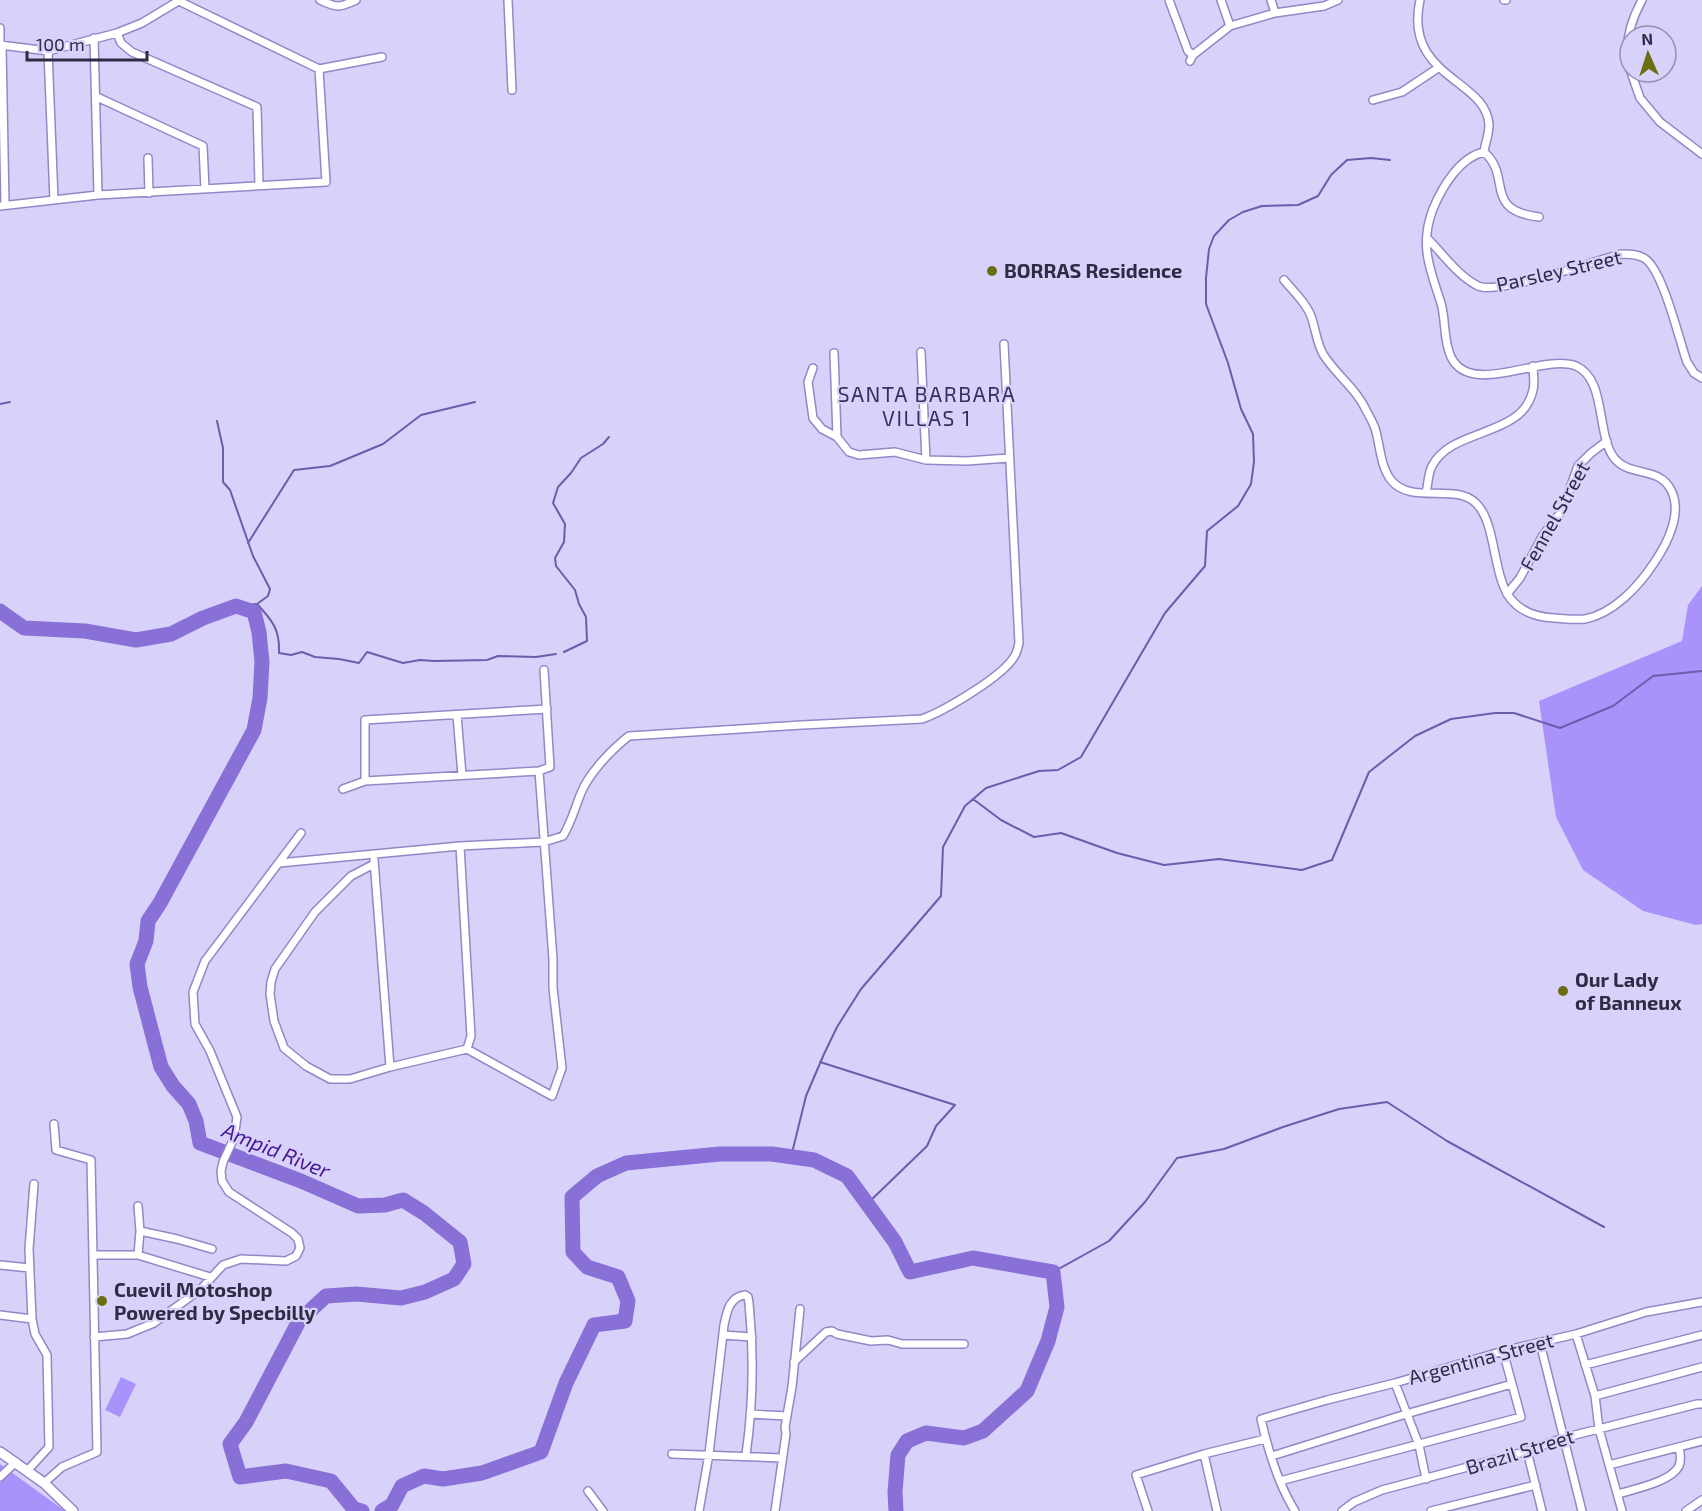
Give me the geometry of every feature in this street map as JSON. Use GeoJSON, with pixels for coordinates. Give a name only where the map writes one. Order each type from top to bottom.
{"type":"FeatureCollection","features":[{"type":"Feature","properties":{"kind":"street"},"geometry":{"type":"LineString","coordinates":[[320,0],[336,7],[356,0]]}},
{"type":"Feature","properties":{"kind":"street"},"geometry":{"type":"LineString","coordinates":[[508,0],[512,90]]}},
{"type":"Feature","properties":{"kind":"street"},"geometry":{"type":"LineString","coordinates":[[1169,0],[1191,58],[1230,27],[1275,13],[1338,0]]}},
{"type":"Feature","properties":{"kind":"street"},"geometry":{"type":"LineString","coordinates":[[1221,0],[1230,27]]}},
{"type":"Feature","properties":{"kind":"street"},"geometry":{"type":"LineString","coordinates":[[1271,0],[1275,13]]}},
{"type":"Feature","properties":{"kind":"street"},"geometry":{"type":"LineString","coordinates":[[1420,0],[1416,16],[1424,48],[1438,68],[1470,93],[1482,106],[1489,125],[1484,152]]}},
{"type":"Feature","properties":{"kind":"street"},"geometry":{"type":"LineString","coordinates":[[1632,24],[1642,0]]}},
{"type":"Feature","properties":{"kind":"street"},"geometry":{"type":"LineString","coordinates":[[1,44],[48,51],[117,33],[142,23],[180,1],[319,69],[382,57]]}},
{"type":"Feature","properties":{"kind":"street"},"geometry":{"type":"LineString","coordinates":[[0,28],[3,205],[98,195],[326,182],[319,69]]}},
{"type":"Feature","properties":{"kind":"street"},"geometry":{"type":"LineString","coordinates":[[117,33],[121,43],[132,52],[257,107],[259,185]]}},
{"type":"Feature","properties":{"kind":"street"},"geometry":{"type":"LineString","coordinates":[[94,38],[98,195]]}},
{"type":"Feature","properties":{"kind":"street"},"geometry":{"type":"LineString","coordinates":[[48,51],[54,200]]}},
{"type":"Feature","properties":{"kind":"street"},"geometry":{"type":"LineString","coordinates":[[1373,100],[1402,92],[1438,68]]}},
{"type":"Feature","properties":{"kind":"street"},"geometry":{"type":"LineString","coordinates":[[1635,84],[1640,98],[1659,122],[1702,154]]}},
{"type":"Feature","properties":{"kind":"street"},"geometry":{"type":"LineString","coordinates":[[97,97],[203,146],[205,189]]}},
{"type":"Feature","properties":{"kind":"street"},"geometry":{"type":"LineString","coordinates":[[1484,152],[1492,161],[1500,189],[1512,210],[1522,215],[1539,217]]}},
{"type":"Feature","properties":{"kind":"street"},"geometry":{"type":"LineString","coordinates":[[1284,280],[1312,317],[1317,341],[1324,356],[1364,405],[1375,428],[1387,474],[1392,483],[1405,490],[1462,496],[1480,507],[1507,594],[1517,606],[1530,614],[1545,618],[1586,619],[1616,605],[1653,566],[1663,549],[1676,508],[1670,487],[1661,477],[1629,468],[1615,459],[1607,441],[1596,394],[1586,372],[1566,364],[1533,366],[1487,375],[1473,374],[1452,360],[1447,347],[1443,308],[1426,256],[1428,228],[1433,209],[1443,189],[1468,158],[1484,152]]}},
{"type":"Feature","properties":{"kind":"street"},"geometry":{"type":"LineString","coordinates":[[148,158],[149,192]]}},
{"type":"Feature","properties":{"kind":"street","name":"Parsley Street"},"geometry":{"type":"LineString","coordinates":[[1428,238],[1464,277],[1487,288],[1510,285],[1621,254],[1634,254],[1645,258],[1660,280],[1687,362],[1694,373],[1702,378]]}},
{"type":"Feature","properties":{"kind":"street"},"geometry":{"type":"LineString","coordinates":[[279,863],[460,846],[544,842],[563,836],[582,790],[612,749],[629,736],[922,719],[935,715],[1000,673],[1015,656],[1019,643],[1004,344]]}},
{"type":"Feature","properties":{"kind":"street"},"geometry":{"type":"LineString","coordinates":[[921,352],[926,460]]}},
{"type":"Feature","properties":{"kind":"street"},"geometry":{"type":"LineString","coordinates":[[834,353],[837,436]]}},
{"type":"Feature","properties":{"kind":"street"},"geometry":{"type":"LineString","coordinates":[[1426,493],[1431,466],[1443,451],[1503,424],[1518,414],[1531,398],[1534,387],[1533,366]]}},
{"type":"Feature","properties":{"kind":"street"},"geometry":{"type":"LineString","coordinates":[[813,368],[807,382],[813,418],[822,429],[837,436],[849,452],[859,455],[895,452],[926,460],[967,461],[1010,458]]}},
{"type":"Feature","properties":{"kind":"street","name":"Fennel Street"},"geometry":{"type":"LineString","coordinates":[[1507,594],[1520,578],[1543,535],[1562,511],[1578,466],[1607,441]]}},
{"type":"Feature","properties":{"kind":"street"},"geometry":{"type":"LineString","coordinates":[[343,789],[365,781],[539,771],[550,767],[544,670]]}},
{"type":"Feature","properties":{"kind":"street"},"geometry":{"type":"LineString","coordinates":[[365,781],[366,720],[547,709]]}},
{"type":"Feature","properties":{"kind":"street"},"geometry":{"type":"LineString","coordinates":[[457,715],[462,775]]}},
{"type":"Feature","properties":{"kind":"street"},"geometry":{"type":"LineString","coordinates":[[374,864],[351,876],[315,912],[275,969],[270,994],[274,1021],[284,1048],[306,1066],[330,1079],[350,1079],[467,1049],[552,1096],[562,1068],[553,988],[553,959],[539,771]]}},
{"type":"Feature","properties":{"kind":"street"},"geometry":{"type":"LineString","coordinates":[[94,1337],[127,1334],[154,1323],[201,1289],[223,1265],[241,1259],[286,1261],[296,1256],[300,1248],[298,1239],[292,1233],[229,1192],[222,1181],[223,1162],[234,1138],[237,1117],[210,1051],[195,1024],[193,992],[205,961],[301,834]]}},
{"type":"Feature","properties":{"kind":"street"},"geometry":{"type":"LineString","coordinates":[[460,846],[471,1036],[467,1049]]}},
{"type":"Feature","properties":{"kind":"street"},"geometry":{"type":"LineString","coordinates":[[372,853],[390,1067]]}},
{"type":"Feature","properties":{"kind":"street"},"geometry":{"type":"LineString","coordinates":[[44,1483],[62,1467],[97,1452],[91,1160],[56,1150],[54,1124]]}},
{"type":"Feature","properties":{"kind":"street"},"geometry":{"type":"LineString","coordinates":[[27,1471],[50,1447],[47,1355],[35,1334],[32,1319],[30,1249],[34,1184]]}},
{"type":"Feature","properties":{"kind":"street"},"geometry":{"type":"LineString","coordinates":[[138,1206],[140,1231],[138,1255]]}},
{"type":"Feature","properties":{"kind":"street"},"geometry":{"type":"LineString","coordinates":[[140,1231],[212,1249]]}},
{"type":"Feature","properties":{"kind":"street"},"geometry":{"type":"LineString","coordinates":[[93,1255],[138,1255],[210,1277]]}},
{"type":"Feature","properties":{"kind":"street"},"geometry":{"type":"LineString","coordinates":[[0,1265],[30,1268]]}},
{"type":"Feature","properties":{"kind":"street"},"geometry":{"type":"LineString","coordinates":[[699,1511],[709,1454],[728,1308],[736,1297],[745,1295],[749,1303],[752,1337],[750,1414],[746,1455]]}},
{"type":"Feature","properties":{"kind":"street","name":"Argentina Street"},"geometry":{"type":"LineString","coordinates":[[1266,1439],[1261,1419],[1503,1351],[1576,1334],[1646,1312],[1702,1302]]}},
{"type":"Feature","properties":{"kind":"street"},"geometry":{"type":"LineString","coordinates":[[775,1511],[800,1309]]}},
{"type":"Feature","properties":{"kind":"street"},"geometry":{"type":"LineString","coordinates":[[0,1315],[32,1319]]}},
{"type":"Feature","properties":{"kind":"street"},"geometry":{"type":"LineString","coordinates":[[794,1362],[826,1332],[832,1331],[871,1341],[902,1344],[964,1344]]}},
{"type":"Feature","properties":{"kind":"street"},"geometry":{"type":"LineString","coordinates":[[1576,1334],[1595,1396],[1599,1429],[1622,1511]]}},
{"type":"Feature","properties":{"kind":"street"},"geometry":{"type":"LineString","coordinates":[[723,1335],[752,1337]]}},
{"type":"Feature","properties":{"kind":"street"},"geometry":{"type":"LineString","coordinates":[[1585,1365],[1702,1335]]}},
{"type":"Feature","properties":{"kind":"street"},"geometry":{"type":"LineString","coordinates":[[1540,1343],[1582,1511]]}},
{"type":"Feature","properties":{"kind":"street"},"geometry":{"type":"LineString","coordinates":[[1280,1480],[1521,1417],[1503,1351]]}},
{"type":"Feature","properties":{"kind":"street"},"geometry":{"type":"LineString","coordinates":[[1595,1396],[1702,1367]]}},
{"type":"Feature","properties":{"kind":"street"},"geometry":{"type":"LineString","coordinates":[[1395,1383],[1419,1445],[1426,1479]]}},
{"type":"Feature","properties":{"kind":"street"},"geometry":{"type":"LineString","coordinates":[[1272,1456],[1512,1384]]}},
{"type":"Feature","properties":{"kind":"street","name":"Brazil Street"},"geometry":{"type":"LineString","coordinates":[[1342,1511],[1354,1502],[1382,1490],[1527,1451],[1563,1438],[1702,1404]]}},
{"type":"Feature","properties":{"kind":"street"},"geometry":{"type":"LineString","coordinates":[[750,1414],[787,1416]]}},
{"type":"Feature","properties":{"kind":"street"},"geometry":{"type":"LineString","coordinates":[[1148,1511],[1136,1475],[1204,1454],[1266,1439],[1280,1480],[1294,1511]]}},
{"type":"Feature","properties":{"kind":"street"},"geometry":{"type":"LineString","coordinates":[[1609,1465],[1702,1441]]}},
{"type":"Feature","properties":{"kind":"street"},"geometry":{"type":"LineString","coordinates":[[1618,1494],[1667,1478],[1678,1467],[1681,1457],[1679,1447]]}},
{"type":"Feature","properties":{"kind":"street"},"geometry":{"type":"LineString","coordinates":[[1527,1451],[1542,1511]]}},
{"type":"Feature","properties":{"kind":"street"},"geometry":{"type":"LineString","coordinates":[[0,1452],[44,1483],[73,1511]]}},
{"type":"Feature","properties":{"kind":"street"},"geometry":{"type":"LineString","coordinates":[[672,1454],[782,1458]]}},
{"type":"Feature","properties":{"kind":"street"},"geometry":{"type":"LineString","coordinates":[[1204,1454],[1217,1511]]}},
{"type":"Feature","properties":{"kind":"street"},"geometry":{"type":"LineString","coordinates":[[0,1476],[16,1462]]}},
{"type":"Feature","properties":{"kind":"street"},"geometry":{"type":"LineString","coordinates":[[1431,1511],[1536,1485]]}},
{"type":"Feature","properties":{"kind":"street"},"geometry":{"type":"LineString","coordinates":[[588,1491],[603,1511]]}},
{"type":"Feature","properties":{"kind":"street"},"geometry":{"type":"LineString","coordinates":[[1686,1511],[1702,1500]]}},
{"type":"Feature","properties":{"kind":"shaded area"},"geometry":{"type":"Polygon","coordinates":[[[1702,586],[1702,924],[1696,925],[1643,911],[1583,870],[1556,817],[1539,701],[1682,641],[1688,605],[1702,586]]]}},
{"type":"Feature","properties":{"kind":"shaded area"},"geometry":{"type":"Polygon","coordinates":[[[121,1377],[136,1384],[120,1417],[105,1410],[121,1377]]]}},
{"type":"Feature","properties":{"kind":"shaded area"},"geometry":{"type":"Polygon","coordinates":[[[0,1464],[65,1511],[0,1511],[0,1464]]]}},
{"type":"Feature","properties":{"kind":"waterway"},"geometry":{"type":"LineString","coordinates":[[791,1157],[806,1096],[837,1027],[861,989],[941,896],[943,847],[965,806],[986,788],[1039,771],[1058,770],[1081,757],[1165,613],[1205,566],[1207,531],[1238,506],[1251,484],[1254,462],[1253,434],[1241,409],[1228,363],[1206,304],[1209,249],[1214,236],[1229,220],[1243,212],[1262,206],[1298,205],[1318,196],[1331,175],[1347,160],[1371,158],[1390,160]]}},
{"type":"Feature","properties":{"kind":"waterway"},"geometry":{"type":"LineString","coordinates":[[0,404],[10,402]]}},
{"type":"Feature","properties":{"kind":"waterway"},"geometry":{"type":"LineString","coordinates":[[248,543],[294,470],[330,466],[383,444],[421,415],[475,402]]}},
{"type":"Feature","properties":{"kind":"waterway"},"geometry":{"type":"LineString","coordinates":[[217,421],[223,448],[223,482],[230,490],[253,556],[270,589],[268,596],[257,604]]}},
{"type":"Feature","properties":{"kind":"waterway"},"geometry":{"type":"LineString","coordinates":[[564,652],[587,641],[586,617],[575,590],[556,566],[555,558],[564,542],[565,524],[553,503],[558,487],[581,458],[603,444],[609,437]]}},
{"type":"Feature","properties":{"kind":"waterway"},"geometry":{"type":"LineString","coordinates":[[236,606],[257,604],[277,632],[279,653],[291,655],[302,652],[315,657],[359,663],[367,652],[403,663],[420,660],[487,660],[498,656],[536,657],[556,654]]}},
{"type":"Feature","properties":{"kind":"waterway","name":"Ampid River"},"geometry":{"type":"LineString","coordinates":[[0,611],[24,628],[85,631],[136,640],[171,634],[203,618],[236,606],[254,612],[262,662],[260,698],[254,730],[148,921],[146,941],[137,964],[140,987],[161,1067],[173,1086],[189,1104],[196,1121],[200,1143],[301,1181],[358,1206],[385,1205],[403,1200],[424,1213],[460,1242],[464,1264],[454,1279],[425,1292],[401,1298],[356,1294],[326,1296],[299,1321],[246,1422],[230,1444],[240,1477],[286,1471],[331,1481],[354,1509],[362,1511]]}},
{"type":"Feature","properties":{"kind":"waterway"},"geometry":{"type":"LineString","coordinates":[[973,799],[1001,820],[1034,837],[1061,833],[1117,853],[1164,865],[1219,859],[1302,870],[1332,860],[1369,772],[1415,736],[1451,719],[1495,713],[1514,713],[1560,728],[1613,706],[1653,676],[1702,671]]}},
{"type":"Feature","properties":{"kind":"waterway"},"geometry":{"type":"LineString","coordinates":[[820,1062],[955,1105],[936,1126],[927,1146],[867,1204]]}},
{"type":"Feature","properties":{"kind":"waterway"},"geometry":{"type":"LineString","coordinates":[[1053,1272],[1109,1241],[1145,1202],[1177,1158],[1224,1149],[1339,1109],[1387,1102],[1447,1141],[1604,1227]]}},
{"type":"Feature","properties":{"kind":"waterway","name":"Ampid River"},"geometry":{"type":"LineString","coordinates":[[382,1511],[392,1505],[402,1486],[424,1476],[443,1479],[482,1473],[541,1452],[566,1383],[594,1325],[625,1321],[628,1301],[618,1277],[587,1267],[573,1252],[572,1197],[597,1176],[626,1163],[720,1154],[772,1154],[814,1160],[847,1176],[895,1242],[910,1272],[973,1258],[1053,1272],[1057,1307],[1048,1341],[1027,1391],[983,1431],[964,1438],[926,1433],[907,1441],[898,1455],[896,1511]]}},
{"type":"Feature","properties":{"kind":"place","name":"BORRAS Residence"},"geometry":{"type":"Point","coordinates":[992,271]}},
{"type":"Feature","properties":{"kind":"place","name":"Our Lady of Banneux"},"geometry":{"type":"Point","coordinates":[1563,991]}},
{"type":"Feature","properties":{"kind":"place","name":"Cuevil Motoshop Powered by Specbilly"},"geometry":{"type":"Point","coordinates":[102,1301]}},
{"type":"Feature","properties":{"kind":"district","name":"SANTA BARBARA VILLAS 1"},"geometry":{"type":"Point","coordinates":[927,407]}}]}
